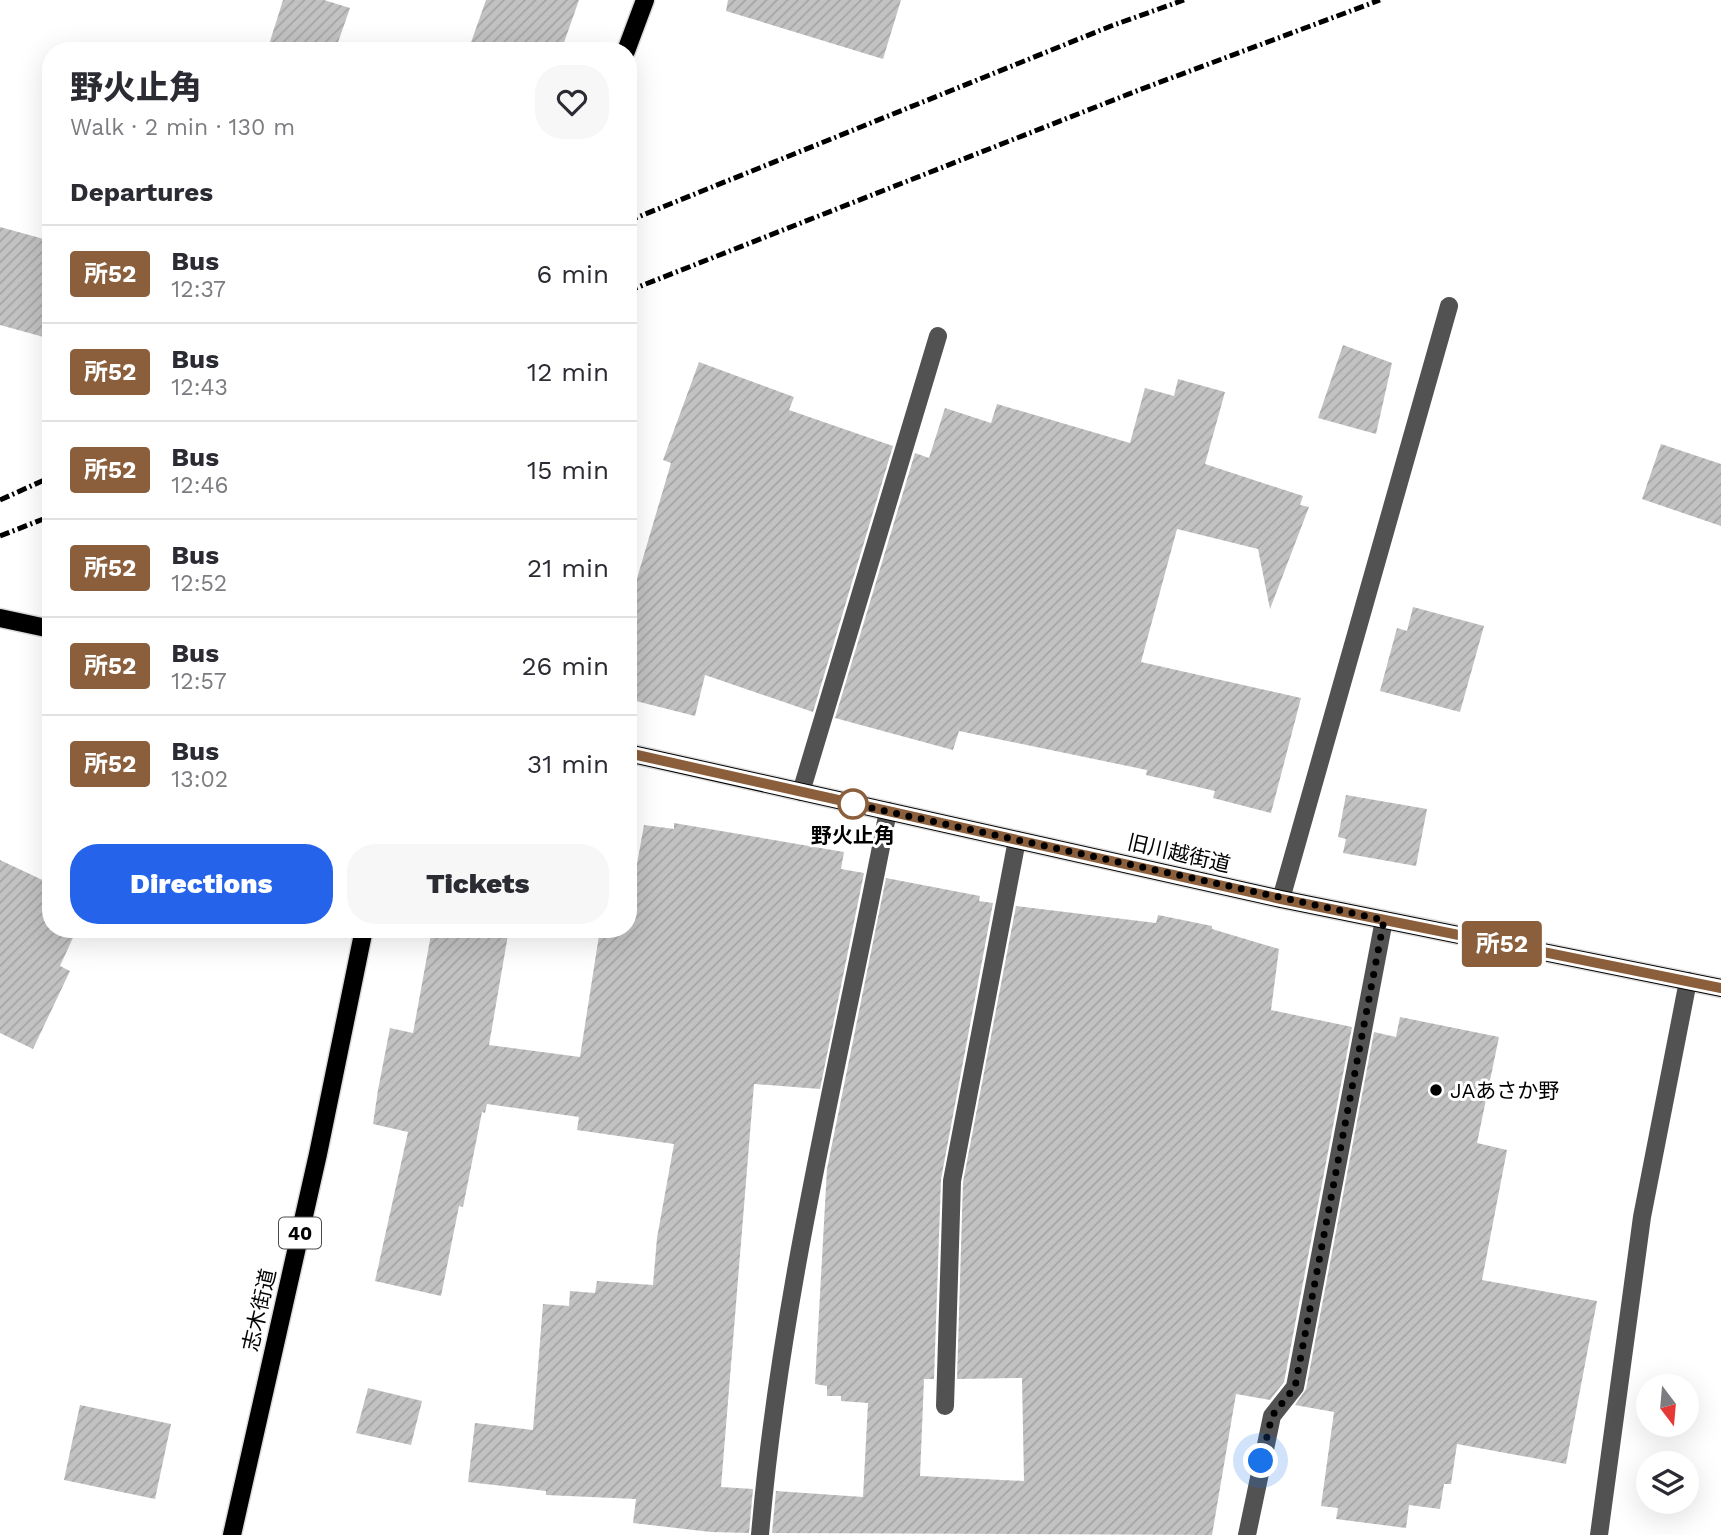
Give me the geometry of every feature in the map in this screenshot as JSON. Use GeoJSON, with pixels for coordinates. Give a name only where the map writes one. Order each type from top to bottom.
{"type":"FeatureCollection","features":[{"type":"Feature","properties":{"kind":"main road"},"geometry":{"type":"LineString","coordinates":[[629,42],[645,0]]}},
{"type":"Feature","properties":{"kind":"main road"},"geometry":{"type":"LineString","coordinates":[[0,618],[42,627]]}},
{"type":"Feature","properties":{"kind":"main road","name":"旧川越街道"},"geometry":{"type":"LineString","coordinates":[[637,755],[1281,899],[1721,988]]}},
{"type":"Feature","properties":{"kind":"main road","name":"志木街道"},"geometry":{"type":"LineString","coordinates":[[232,1535],[315,1168],[362,938]]}},
{"type":"Feature","properties":{"kind":"street"},"geometry":{"type":"LineString","coordinates":[[1281,899],[1449,306]]}},
{"type":"Feature","properties":{"kind":"street"},"geometry":{"type":"LineString","coordinates":[[801,792],[938,336]]}},
{"type":"Feature","properties":{"kind":"street"},"geometry":{"type":"LineString","coordinates":[[760,1535],[769,1429],[788,1302],[888,811]]}},
{"type":"Feature","properties":{"kind":"street"},"geometry":{"type":"LineString","coordinates":[[945,1406],[952,1181],[1017,840]]}},
{"type":"Feature","properties":{"kind":"street"},"geometry":{"type":"LineString","coordinates":[[1247,1535],[1272,1416],[1295,1387],[1384,920]]}},
{"type":"Feature","properties":{"kind":"street"},"geometry":{"type":"LineString","coordinates":[[1599,1535],[1640,1230],[1688,981]]}},
{"type":"Feature","properties":{"kind":"building"},"geometry":{"type":"Polygon","coordinates":[[[283,0],[324,0],[350,8],[338,42],[270,42],[283,0]]]}},
{"type":"Feature","properties":{"kind":"building"},"geometry":{"type":"Polygon","coordinates":[[[486,0],[579,0],[564,42],[471,42],[486,0]]]}},
{"type":"Feature","properties":{"kind":"building"},"geometry":{"type":"Polygon","coordinates":[[[728,0],[901,0],[883,59],[726,11],[728,0]]]}},
{"type":"Feature","properties":{"kind":"building"},"geometry":{"type":"Polygon","coordinates":[[[0,227],[42,239],[42,337],[0,325],[0,227]]]}},
{"type":"Feature","properties":{"kind":"building"},"geometry":{"type":"Polygon","coordinates":[[[1343,345],[1392,363],[1376,434],[1318,418],[1343,345]]]}},
{"type":"Feature","properties":{"kind":"building"},"geometry":{"type":"Polygon","coordinates":[[[699,362],[794,397],[789,410],[893,446],[813,712],[705,675],[695,716],[637,701],[637,578],[671,463],[663,460],[699,362]]]}},
{"type":"Feature","properties":{"kind":"building"},"geometry":{"type":"Polygon","coordinates":[[[1178,379],[1225,392],[1205,464],[1303,496],[1300,505],[1309,507],[1270,609],[1258,549],[1177,529],[1141,662],[1301,698],[1271,813],[1213,798],[1215,791],[1146,775],[1147,770],[959,731],[953,750],[835,718],[915,453],[929,458],[945,408],[991,423],[997,404],[1130,443],[1145,388],[1174,396],[1178,379]]]}},
{"type":"Feature","properties":{"kind":"building"},"geometry":{"type":"Polygon","coordinates":[[[1661,444],[1721,464],[1721,526],[1642,499],[1661,444]]]}},
{"type":"Feature","properties":{"kind":"building"},"geometry":{"type":"Polygon","coordinates":[[[1413,607],[1484,626],[1460,712],[1380,691],[1397,628],[1407,631],[1413,607]]]}},
{"type":"Feature","properties":{"kind":"building"},"geometry":{"type":"Polygon","coordinates":[[[1346,795],[1427,809],[1416,866],[1343,853],[1346,839],[1338,837],[1346,795]]]}},
{"type":"Feature","properties":{"kind":"building"},"geometry":{"type":"Polygon","coordinates":[[[674,823],[844,852],[841,869],[864,873],[820,1089],[754,1084],[721,1487],[753,1489],[749,1533],[711,1532],[633,1523],[636,1499],[546,1495],[546,1491],[468,1482],[475,1423],[533,1430],[543,1304],[569,1306],[570,1291],[595,1293],[597,1281],[653,1285],[657,1238],[674,1144],[577,1130],[579,1117],[487,1104],[485,1113],[482,1112],[463,1207],[459,1206],[441,1296],[375,1281],[408,1132],[373,1124],[378,1090],[390,1028],[413,1033],[430,938],[507,938],[489,1045],[580,1057],[599,938],[637,938],[637,864],[644,825],[674,829],[674,823]]]}},
{"type":"Feature","properties":{"kind":"building"},"geometry":{"type":"Polygon","coordinates":[[[0,860],[42,880],[42,938],[73,938],[60,966],[70,971],[33,1049],[0,1033],[0,860]]]}},
{"type":"Feature","properties":{"kind":"building"},"geometry":{"type":"Polygon","coordinates":[[[886,878],[980,896],[979,901],[993,903],[941,1179],[934,1379],[924,1379],[920,1476],[1024,1481],[1022,1378],[957,1379],[963,1182],[1016,906],[1156,923],[1158,915],[1212,926],[1212,929],[1279,949],[1271,1010],[1352,1027],[1284,1382],[1270,1400],[1236,1394],[1212,1535],[772,1533],[776,1491],[863,1497],[868,1403],[841,1401],[841,1396],[827,1396],[827,1386],[815,1384],[827,1169],[886,878]]]}},
{"type":"Feature","properties":{"kind":"building"},"geometry":{"type":"Polygon","coordinates":[[[1400,1017],[1499,1037],[1477,1143],[1507,1150],[1482,1280],[1597,1301],[1566,1464],[1457,1444],[1451,1484],[1444,1484],[1440,1509],[1409,1505],[1406,1528],[1336,1519],[1338,1508],[1321,1506],[1334,1412],[1295,1405],[1306,1389],[1374,1032],[1396,1037],[1400,1017]]]}},
{"type":"Feature","properties":{"kind":"building"},"geometry":{"type":"Polygon","coordinates":[[[368,1388],[422,1401],[411,1445],[356,1433],[368,1388]]]}},
{"type":"Feature","properties":{"kind":"building"},"geometry":{"type":"Polygon","coordinates":[[[80,1405],[171,1424],[155,1499],[64,1480],[80,1405]]]}},
{"type":"Feature","properties":{"kind":"railway"},"geometry":{"type":"LineString","coordinates":[[637,217],[1111,26],[1184,0]]}},
{"type":"Feature","properties":{"kind":"railway"},"geometry":{"type":"LineString","coordinates":[[637,287],[1139,90],[1380,0]]}},
{"type":"Feature","properties":{"kind":"railway"},"geometry":{"type":"LineString","coordinates":[[0,500],[42,481]]}},
{"type":"Feature","properties":{"kind":"railway"},"geometry":{"type":"LineString","coordinates":[[0,536],[42,520]]}},
{"type":"Feature","properties":{"kind":"bus line","name":"所52"},"geometry":{"type":"LineString","coordinates":[[637,755],[1281,899],[1721,988]]}},
{"type":"Feature","properties":{"kind":"place","name":"野火止角"},"geometry":{"type":"Point","coordinates":[853,804]}},
{"type":"Feature","properties":{"kind":"place","name":"JAあさか野"},"geometry":{"type":"Point","coordinates":[1436,1090]}},
{"type":"Feature","properties":{"kind":"route"},"geometry":{"type":"LineString","coordinates":[[853,804],[844,802],[1384,920],[1295,1387],[1272,1416],[1261,1461]]}}]}
